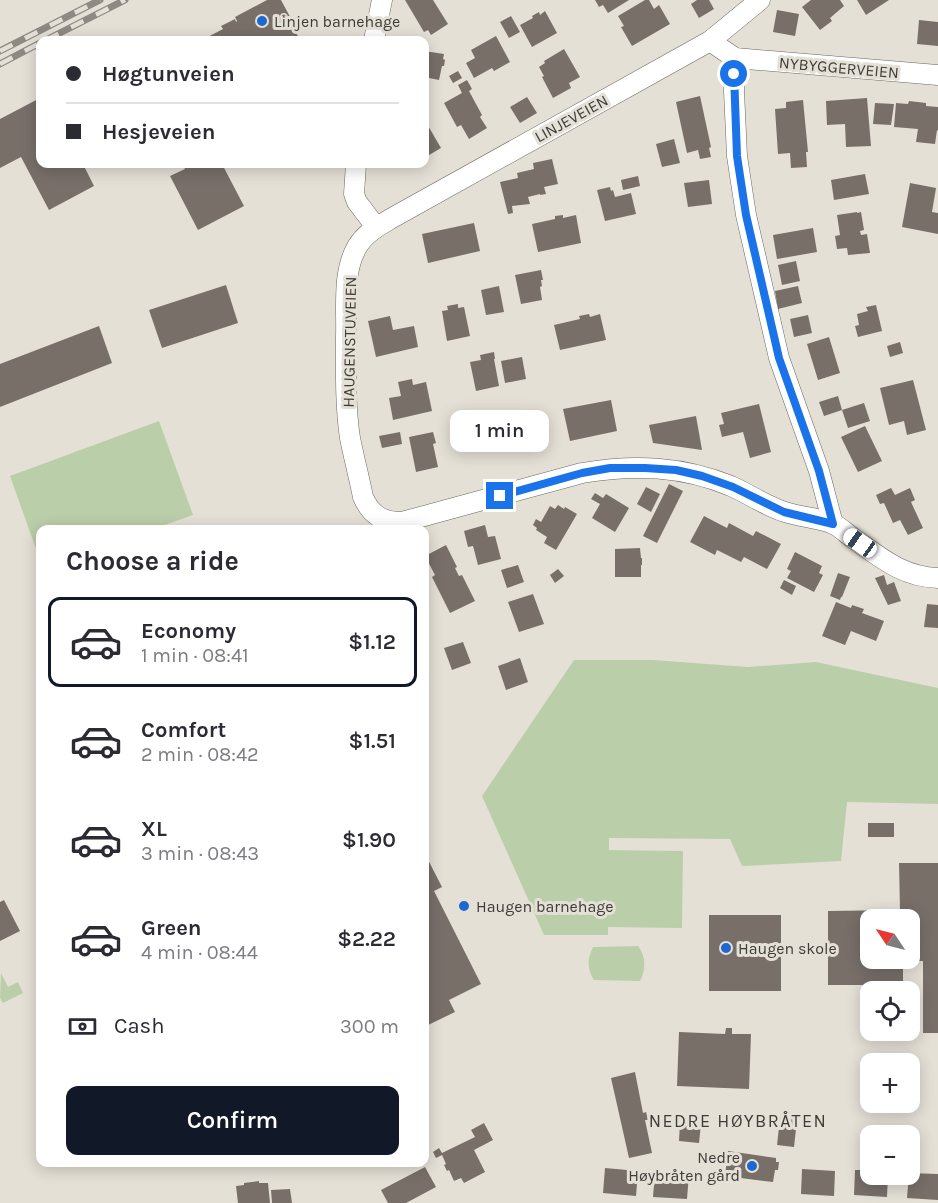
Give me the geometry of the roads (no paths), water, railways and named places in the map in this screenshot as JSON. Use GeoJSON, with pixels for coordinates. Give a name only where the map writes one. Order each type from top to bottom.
{"type":"FeatureCollection","features":[{"type":"Feature","properties":{"kind":"street"},"geometry":{"type":"LineString","coordinates":[[375,36],[382,0]]}},
{"type":"Feature","properties":{"kind":"street","name":"LINJEVEIEN"},"geometry":{"type":"LineString","coordinates":[[376,228],[710,41],[760,0]]}},
{"type":"Feature","properties":{"kind":"street","name":"NYBYGGERVEIEN"},"geometry":{"type":"LineString","coordinates":[[710,41],[735,58],[938,75]]}},
{"type":"Feature","properties":{"kind":"street"},"geometry":{"type":"LineString","coordinates":[[735,58],[737,156],[746,215],[779,358],[819,471],[833,524],[893,566],[916,576],[938,578]]}},
{"type":"Feature","properties":{"kind":"street"},"geometry":{"type":"LineString","coordinates":[[356,168],[354,194],[357,202],[376,228]]}},
{"type":"Feature","properties":{"kind":"street","name":"HAUGENSTUVEIEN"},"geometry":{"type":"LineString","coordinates":[[376,228],[363,238],[353,255],[350,267],[347,287],[347,405],[350,437],[363,497],[374,513],[383,519],[391,522],[417,519],[582,473],[610,468],[645,468],[676,470],[702,476],[733,487],[784,512],[833,524]]}},
{"type":"Feature","properties":{"kind":"railway"},"geometry":{"type":"LineString","coordinates":[[0,51],[100,0]]}},
{"type":"Feature","properties":{"kind":"railway"},"geometry":{"type":"LineString","coordinates":[[54,36],[125,0]]}},
{"type":"Feature","properties":{"kind":"railway"},"geometry":{"type":"LineString","coordinates":[[0,64],[36,45]]}},
{"type":"Feature","properties":{"kind":"place","name":"Linjen barnehage"},"geometry":{"type":"Point","coordinates":[262,21]}},
{"type":"Feature","properties":{"kind":"place","name":"Haugen barnehage"},"geometry":{"type":"Point","coordinates":[464,906]}},
{"type":"Feature","properties":{"kind":"place","name":"Haugen skole"},"geometry":{"type":"Point","coordinates":[726,948]}},
{"type":"Feature","properties":{"kind":"place","name":"Nedre Høybråten gård"},"geometry":{"type":"Point","coordinates":[752,1166]}},
{"type":"Feature","properties":{"kind":"district","name":"NEDRE HØYBRÅTEN"},"geometry":{"type":"Point","coordinates":[738,1121]}}]}
